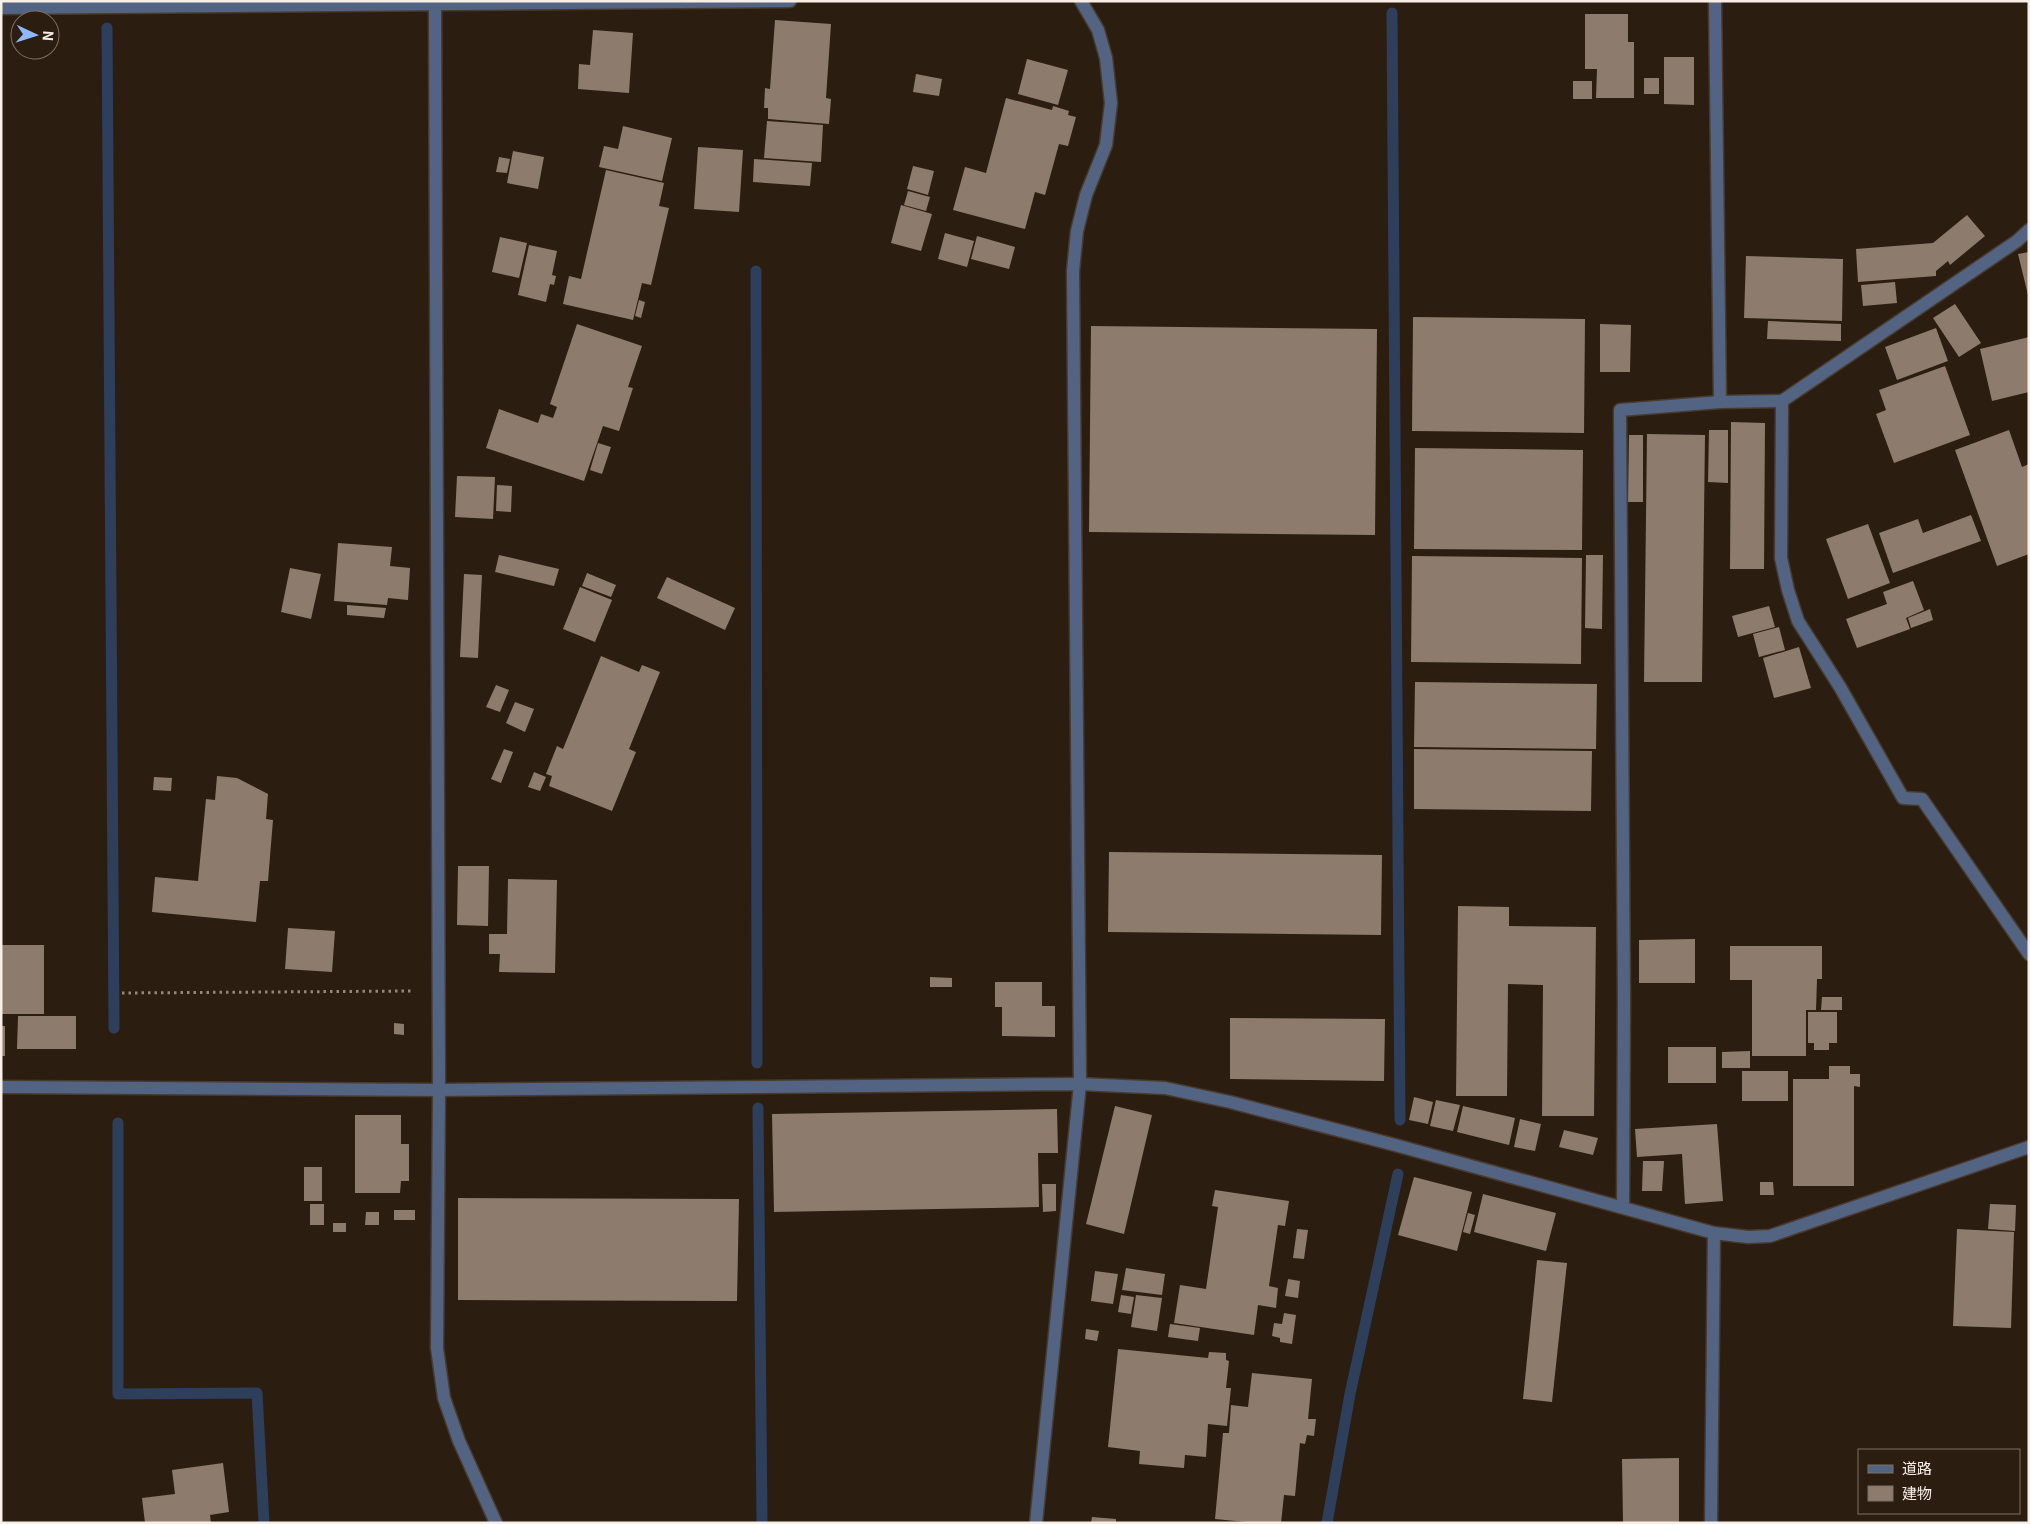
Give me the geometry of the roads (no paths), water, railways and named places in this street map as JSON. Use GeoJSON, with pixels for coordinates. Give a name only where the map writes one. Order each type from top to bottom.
{"type":"FeatureCollection","features":[{"type":"Feature","properties":{"kind":"street"},"geometry":{"type":"LineString","coordinates":[[1,8],[790,1]]}},
{"type":"Feature","properties":{"kind":"street"},"geometry":{"type":"LineString","coordinates":[[1036,1523],[1080,1084],[1073,271],[1076,231],[1086,195],[1106,145],[1110,103],[1103,49],[1098,30],[1081,1]]}},
{"type":"Feature","properties":{"kind":"street"},"geometry":{"type":"LineString","coordinates":[[1714,1],[1720,402]]}},
{"type":"Feature","properties":{"kind":"street"},"geometry":{"type":"LineString","coordinates":[[431,3],[439,1090],[437,1348],[444,1398],[459,1441],[496,1523]]}},
{"type":"Feature","properties":{"kind":"street"},"geometry":{"type":"LineString","coordinates":[[1623,1207],[1624,991],[1620,410],[1720,402],[1782,401],[2017,241],[2029,230]]}},
{"type":"Feature","properties":{"kind":"street"},"geometry":{"type":"LineString","coordinates":[[1782,401],[1781,558],[1788,590],[1798,621],[1840,687],[1903,798],[1922,800],[2029,954]]}},
{"type":"Feature","properties":{"kind":"street"},"geometry":{"type":"LineString","coordinates":[[1,1087],[439,1090],[1080,1084],[1164,1088],[1230,1102],[1395,1145],[1714,1232],[1748,1237],[1770,1236],[2029,1147]]}},
{"type":"Feature","properties":{"kind":"street"},"geometry":{"type":"LineString","coordinates":[[1711,1523],[1714,1232]]}},
{"type":"Feature","properties":{"kind":"waterway"},"geometry":{"type":"LineString","coordinates":[[1392,13],[1400,1120]]}},
{"type":"Feature","properties":{"kind":"waterway"},"geometry":{"type":"LineString","coordinates":[[107,28],[114,1028]]}},
{"type":"Feature","properties":{"kind":"waterway"},"geometry":{"type":"LineString","coordinates":[[756,271],[757,1063]]}},
{"type":"Feature","properties":{"kind":"waterway"},"geometry":{"type":"LineString","coordinates":[[758,1108],[762,1523]]}},
{"type":"Feature","properties":{"kind":"waterway"},"geometry":{"type":"LineString","coordinates":[[118,1123],[118,1394],[257,1393],[264,1523]]}},
{"type":"Feature","properties":{"kind":"waterway"},"geometry":{"type":"LineString","coordinates":[[1327,1523],[1350,1394],[1398,1174]]}}]}
